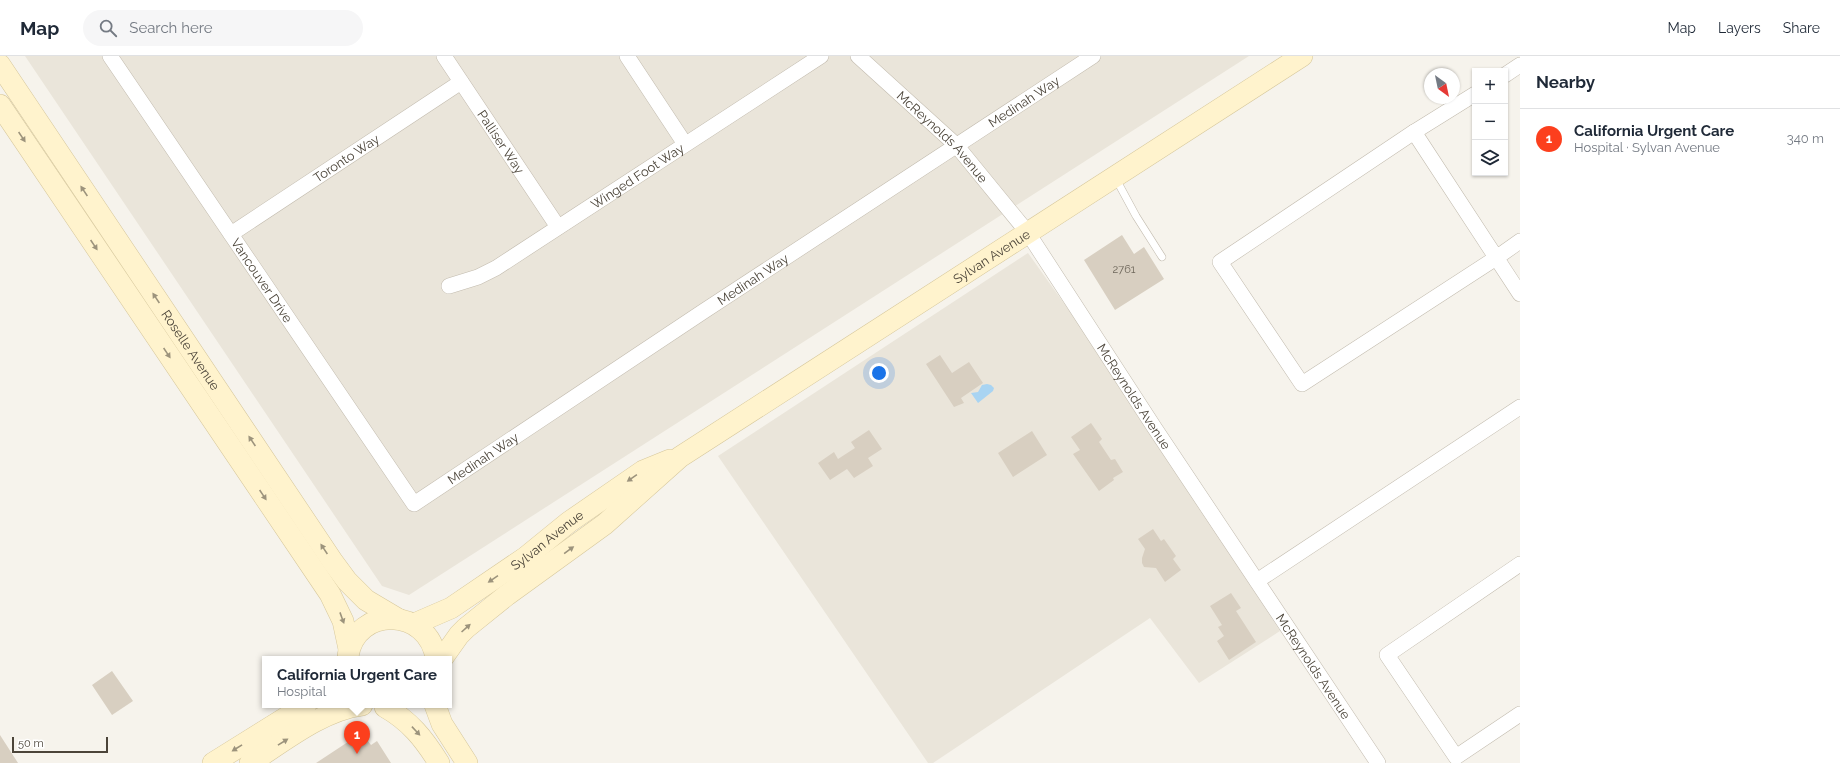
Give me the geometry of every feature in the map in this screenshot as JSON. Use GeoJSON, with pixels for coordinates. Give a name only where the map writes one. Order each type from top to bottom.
{"type":"FeatureCollection","features":[{"type":"Feature","properties":{"kind":"main road","name":"Sylvan Avenue"},"geometry":{"type":"LineString","coordinates":[[444,656],[466,628],[507,595],[605,524],[680,457],[1302,56]]}},
{"type":"Feature","properties":{"kind":"main road","name":"Roselle Avenue"},"geometry":{"type":"LineString","coordinates":[[0,65],[333,562],[350,585],[366,600],[428,636],[435,650],[436,656]]}},
{"type":"Feature","properties":{"kind":"main road","name":"Roselle Avenue"},"geometry":{"type":"LineString","coordinates":[[0,105],[330,594],[343,621],[349,654]]}},
{"type":"Feature","properties":{"kind":"main road","name":"Sylvan Avenue"},"geometry":{"type":"LineString","coordinates":[[349,654],[359,634],[370,625],[383,619],[406,622],[449,609],[526,557],[568,522],[643,470],[680,457]]}},
{"type":"Feature","properties":{"kind":"main road"},"geometry":{"type":"LineString","coordinates":[[213,763],[301,708]]}},
{"type":"Feature","properties":{"kind":"main road"},"geometry":{"type":"LineString","coordinates":[[250,763],[328,715],[344,708]]}},
{"type":"Feature","properties":{"kind":"main road"},"geometry":{"type":"LineString","coordinates":[[392,708],[414,728],[439,763]]}},
{"type":"Feature","properties":{"kind":"main road"},"geometry":{"type":"LineString","coordinates":[[436,708],[442,724],[467,763]]}},
{"type":"Feature","properties":{"kind":"street","name":"Vancouver Drive"},"geometry":{"type":"LineString","coordinates":[[110,56],[414,504]]}},
{"type":"Feature","properties":{"kind":"street","name":"Palliser Way"},"geometry":{"type":"LineString","coordinates":[[444,56],[558,227]]}},
{"type":"Feature","properties":{"kind":"street"},"geometry":{"type":"LineString","coordinates":[[627,56],[685,144]]}},
{"type":"Feature","properties":{"kind":"street","name":"Winged Foot Way"},"geometry":{"type":"LineString","coordinates":[[449,286],[478,277],[496,268],[822,56]]}},
{"type":"Feature","properties":{"kind":"street","name":"McReynolds Avenue"},"geometry":{"type":"LineString","coordinates":[[858,56],[956,145],[1028,233],[1378,763]]}},
{"type":"Feature","properties":{"kind":"street","name":"Medinah Way"},"geometry":{"type":"LineString","coordinates":[[414,504],[956,145],[1094,56]]}},
{"type":"Feature","properties":{"kind":"street"},"geometry":{"type":"LineString","coordinates":[[1508,73],[1520,65]]}},
{"type":"Feature","properties":{"kind":"street","name":"Toronto Way"},"geometry":{"type":"LineString","coordinates":[[232,234],[461,82]]}},
{"type":"Feature","properties":{"kind":"street"},"geometry":{"type":"LineString","coordinates":[[1472,96],[1414,132],[1220,262],[1302,384],[1520,241]]}},
{"type":"Feature","properties":{"kind":"street"},"geometry":{"type":"LineString","coordinates":[[1414,132],[1520,294]]}},
{"type":"Feature","properties":{"kind":"street"},"geometry":{"type":"LineString","coordinates":[[1257,581],[1520,407]]}},
{"type":"Feature","properties":{"kind":"street"},"geometry":{"type":"LineString","coordinates":[[1520,564],[1387,655],[1456,756],[1520,714]]}},
{"type":"Feature","properties":{"kind":"lane"},"geometry":{"type":"LineString","coordinates":[[1115,177],[1136,216],[1162,257]]}},
{"type":"Feature","properties":{"kind":"shaded area"},"geometry":{"type":"Polygon","coordinates":[[[25,56],[1249,56],[409,595],[382,586],[25,56]]]}},
{"type":"Feature","properties":{"kind":"shaded area"},"geometry":{"type":"Polygon","coordinates":[[[1028,253],[1083,330],[1280,631],[1199,683],[1150,618],[933,763],[928,763],[718,456],[1028,253]]]}},
{"type":"Feature","properties":{"kind":"water"},"geometry":{"type":"Polygon","coordinates":[[[987,384],[994,388],[993,391],[978,403],[971,393],[978,392],[982,385],[987,384]]]}},
{"type":"Feature","properties":{"kind":"building"},"geometry":{"type":"Polygon","coordinates":[[[1122,235],[1134,254],[1144,247],[1164,279],[1115,310],[1084,260],[1122,235]]]}},
{"type":"Feature","properties":{"kind":"building"},"geometry":{"type":"Polygon","coordinates":[[[940,355],[952,373],[969,362],[983,383],[961,398],[964,403],[954,407],[926,364],[940,355]]]}},
{"type":"Feature","properties":{"kind":"building"},"geometry":{"type":"Polygon","coordinates":[[[1091,423],[1102,439],[1099,442],[1111,460],[1115,459],[1123,472],[1113,478],[1114,480],[1099,491],[1073,454],[1080,450],[1071,437],[1091,423]]]}},
{"type":"Feature","properties":{"kind":"building"},"geometry":{"type":"Polygon","coordinates":[[[869,430],[882,449],[868,458],[873,466],[854,478],[847,469],[830,480],[818,463],[834,452],[838,459],[855,448],[851,442],[869,430]]]}},
{"type":"Feature","properties":{"kind":"building"},"geometry":{"type":"Polygon","coordinates":[[[1032,431],[1047,455],[1013,477],[998,453],[1032,431]]]}},
{"type":"Feature","properties":{"kind":"building"},"geometry":{"type":"Polygon","coordinates":[[[1153,529],[1161,541],[1164,539],[1176,556],[1173,559],[1181,570],[1165,582],[1156,568],[1144,567],[1142,563],[1145,549],[1138,539],[1153,529]]]}},
{"type":"Feature","properties":{"kind":"building"},"geometry":{"type":"Polygon","coordinates":[[[1231,593],[1241,608],[1236,611],[1256,642],[1229,660],[1217,641],[1224,636],[1218,627],[1222,625],[1210,606],[1231,593]]]}},
{"type":"Feature","properties":{"kind":"building"},"geometry":{"type":"Polygon","coordinates":[[[112,671],[133,701],[112,715],[92,685],[112,671]]]}},
{"type":"Feature","properties":{"kind":"building"},"geometry":{"type":"Polygon","coordinates":[[[0,735],[18,763],[0,763],[0,735]]]}},
{"type":"Feature","properties":{"kind":"building"},"geometry":{"type":"Polygon","coordinates":[[[357,736],[359,739],[364,736],[371,745],[377,741],[391,763],[316,763],[357,736]]]}},
{"type":"Feature","properties":{"kind":"place","name":"California Urgent Care"},"geometry":{"type":"Point","coordinates":[357,754]}}]}
